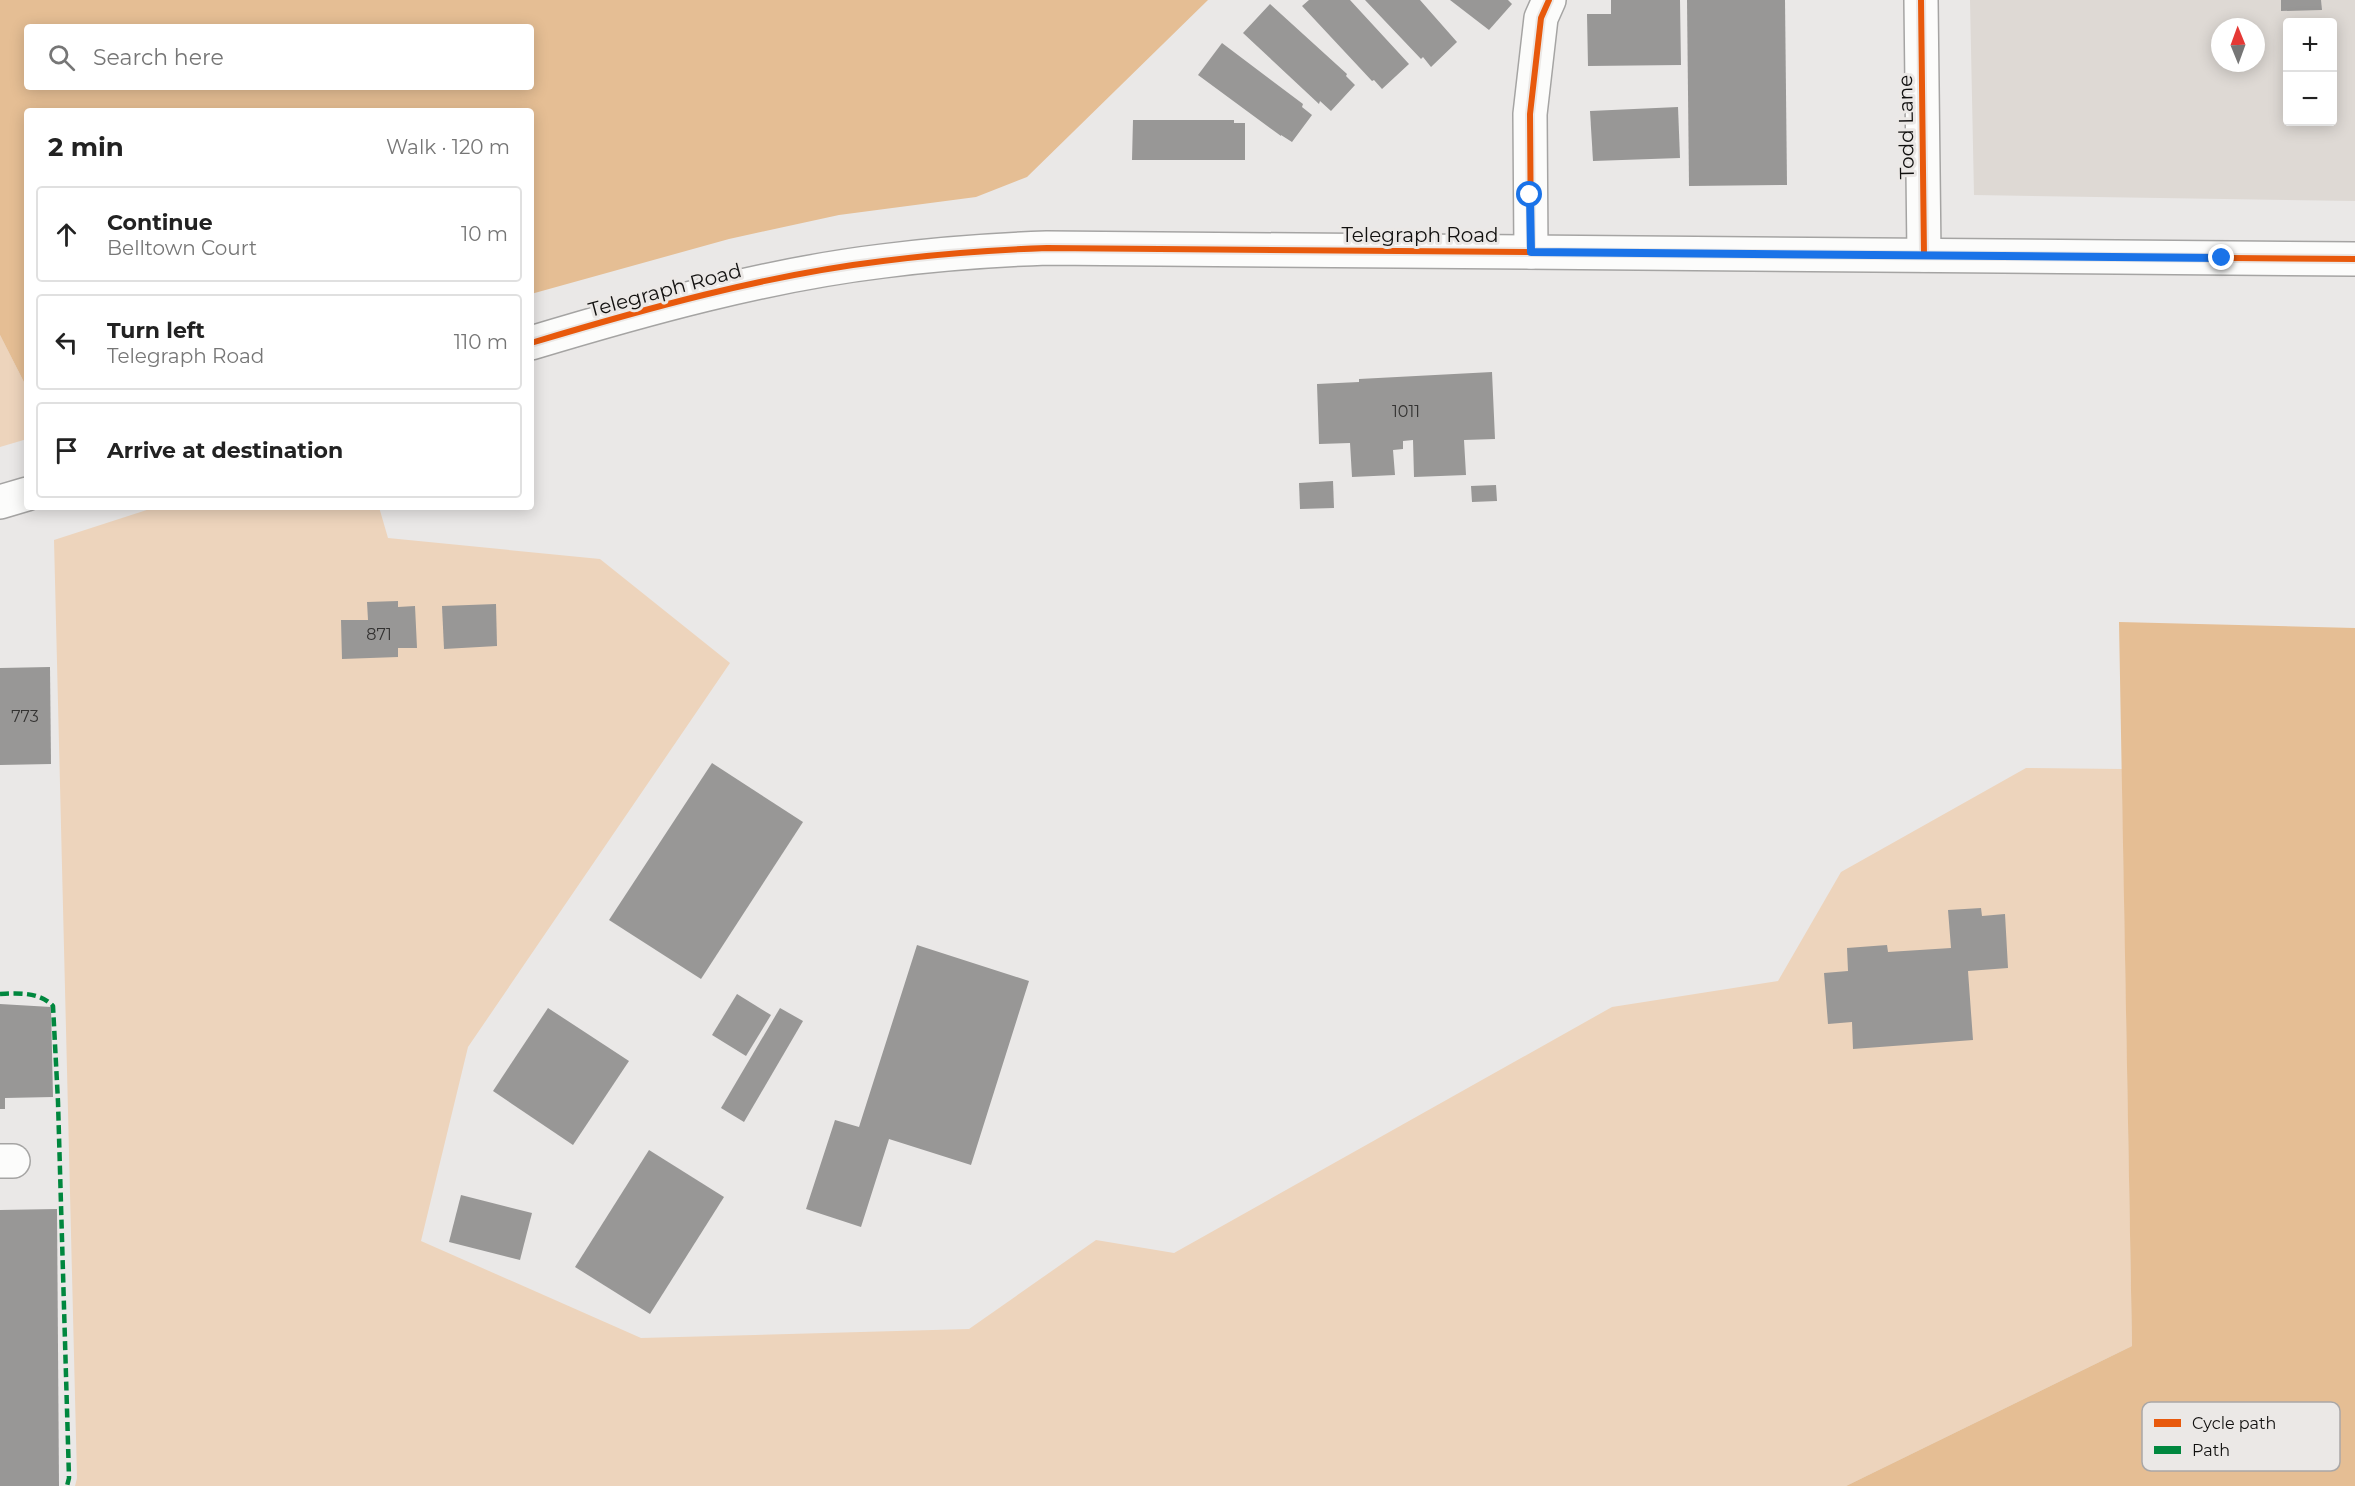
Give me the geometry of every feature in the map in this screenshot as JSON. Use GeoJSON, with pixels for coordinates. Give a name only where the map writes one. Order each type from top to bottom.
{"type":"FeatureCollection","features":[{"type":"Feature","properties":{"kind":"street"},"geometry":{"type":"LineString","coordinates":[[1531,252],[1530,114],[1541,18],[1549,0]]}},
{"type":"Feature","properties":{"kind":"street","name":"Todd Lane"},"geometry":{"type":"LineString","coordinates":[[1921,0],[1924,255]]}},
{"type":"Feature","properties":{"kind":"street","name":"Telegraph Road"},"geometry":{"type":"LineString","coordinates":[[534,342],[736,287],[881,261],[976,251],[1047,248],[2355,259]]}},
{"type":"Feature","properties":{"kind":"street"},"geometry":{"type":"LineString","coordinates":[[0,502],[24,495]]}},
{"type":"Feature","properties":{"kind":"shaded area"},"geometry":{"type":"Polygon","coordinates":[[[0,0],[1208,0],[1027,177],[976,197],[839,215],[729,239],[534,293],[534,108],[24,108],[24,382],[0,335],[0,0]]]}},
{"type":"Feature","properties":{"kind":"shaded area"},"geometry":{"type":"Polygon","coordinates":[[[1970,0],[2355,0],[2355,201],[1974,195],[1970,0]]]}},
{"type":"Feature","properties":{"kind":"shaded area"},"geometry":{"type":"Polygon","coordinates":[[[0,335],[24,382],[24,440],[0,447],[0,335]]]}},
{"type":"Feature","properties":{"kind":"shaded area"},"geometry":{"type":"Polygon","coordinates":[[[147,510],[380,510],[388,538],[600,559],[730,663],[468,1047],[421,1241],[641,1338],[969,1329],[1096,1240],[1174,1253],[1612,1007],[1778,981],[1841,872],[2026,768],[2122,769],[2132,1346],[1846,1486],[75,1486],[77,1478],[54,540],[147,510]]]}},
{"type":"Feature","properties":{"kind":"shaded area"},"geometry":{"type":"Polygon","coordinates":[[[2119,622],[2355,628],[2355,1486],[1846,1486],[2132,1346],[2119,622]]]}},
{"type":"Feature","properties":{"kind":"building"},"geometry":{"type":"Polygon","coordinates":[[[1309,0],[1350,0],[1409,64],[1382,89],[1302,6],[1309,0]]]}},
{"type":"Feature","properties":{"kind":"building"},"geometry":{"type":"Polygon","coordinates":[[[1365,0],[1420,0],[1457,42],[1431,67],[1365,0]]]}},
{"type":"Feature","properties":{"kind":"building"},"geometry":{"type":"Polygon","coordinates":[[[1450,0],[1508,0],[1512,4],[1489,30],[1450,0]]]}},
{"type":"Feature","properties":{"kind":"building"},"geometry":{"type":"Polygon","coordinates":[[[1611,0],[1680,0],[1681,65],[1588,66],[1587,14],[1611,14],[1611,0]]]}},
{"type":"Feature","properties":{"kind":"building"},"geometry":{"type":"Polygon","coordinates":[[[1687,0],[1785,0],[1787,185],[1689,186],[1687,0]]]}},
{"type":"Feature","properties":{"kind":"building"},"geometry":{"type":"Polygon","coordinates":[[[2281,0],[2321,0],[2322,10],[2281,11],[2281,0]]]}},
{"type":"Feature","properties":{"kind":"building"},"geometry":{"type":"Polygon","coordinates":[[[1270,4],[1347,74],[1346,76],[1355,85],[1331,111],[1320,101],[1319,104],[1243,33],[1270,4]]]}},
{"type":"Feature","properties":{"kind":"building"},"geometry":{"type":"Polygon","coordinates":[[[1222,43],[1303,104],[1302,107],[1312,115],[1292,142],[1198,75],[1222,43]]]}},
{"type":"Feature","properties":{"kind":"building"},"geometry":{"type":"Polygon","coordinates":[[[1678,107],[1680,158],[1593,161],[1590,111],[1678,107]]]}},
{"type":"Feature","properties":{"kind":"building"},"geometry":{"type":"Polygon","coordinates":[[[1133,120],[1234,120],[1234,123],[1245,123],[1245,160],[1132,160],[1133,120]]]}},
{"type":"Feature","properties":{"kind":"building"},"geometry":{"type":"Polygon","coordinates":[[[1492,372],[1495,439],[1464,440],[1466,475],[1414,477],[1413,440],[1403,441],[1403,449],[1393,450],[1395,475],[1352,477],[1350,443],[1319,444],[1317,384],[1359,382],[1359,379],[1492,372]]]}},
{"type":"Feature","properties":{"kind":"building"},"geometry":{"type":"Polygon","coordinates":[[[1333,481],[1334,508],[1300,509],[1299,483],[1333,481]]]}},
{"type":"Feature","properties":{"kind":"building"},"geometry":{"type":"Polygon","coordinates":[[[1496,485],[1497,501],[1472,502],[1471,486],[1496,485]]]}},
{"type":"Feature","properties":{"kind":"building"},"geometry":{"type":"Polygon","coordinates":[[[398,601],[398,607],[415,606],[417,648],[398,648],[398,657],[342,659],[341,620],[368,620],[367,602],[398,601]]]}},
{"type":"Feature","properties":{"kind":"building"},"geometry":{"type":"Polygon","coordinates":[[[496,604],[497,646],[444,649],[442,606],[496,604]]]}},
{"type":"Feature","properties":{"kind":"building"},"geometry":{"type":"Polygon","coordinates":[[[50,667],[51,764],[0,765],[0,668],[50,667]]]}},
{"type":"Feature","properties":{"kind":"building"},"geometry":{"type":"Polygon","coordinates":[[[712,763],[803,822],[701,979],[609,920],[712,763]]]}},
{"type":"Feature","properties":{"kind":"building"},"geometry":{"type":"Polygon","coordinates":[[[1981,908],[1982,916],[2005,914],[2008,968],[1968,971],[1973,1040],[1853,1049],[1852,1022],[1828,1024],[1824,973],[1848,971],[1847,948],[1887,945],[1888,952],[1951,948],[1948,910],[1981,908]]]}},
{"type":"Feature","properties":{"kind":"building"},"geometry":{"type":"Polygon","coordinates":[[[917,945],[1029,981],[971,1165],[889,1139],[861,1227],[806,1209],[835,1120],[859,1127],[917,945]]]}},
{"type":"Feature","properties":{"kind":"building"},"geometry":{"type":"Polygon","coordinates":[[[737,994],[771,1015],[746,1056],[712,1035],[737,994]]]}},
{"type":"Feature","properties":{"kind":"building"},"geometry":{"type":"Polygon","coordinates":[[[0,1004],[51,1007],[53,1097],[5,1098],[5,1109],[0,1109],[0,1004]]]}},
{"type":"Feature","properties":{"kind":"building"},"geometry":{"type":"Polygon","coordinates":[[[548,1008],[629,1061],[573,1145],[493,1091],[548,1008]]]}},
{"type":"Feature","properties":{"kind":"building"},"geometry":{"type":"Polygon","coordinates":[[[780,1008],[803,1021],[744,1122],[721,1108],[780,1008]]]}},
{"type":"Feature","properties":{"kind":"building"},"geometry":{"type":"Polygon","coordinates":[[[649,1150],[724,1197],[650,1314],[575,1267],[649,1150]]]}},
{"type":"Feature","properties":{"kind":"building"},"geometry":{"type":"Polygon","coordinates":[[[461,1195],[532,1213],[520,1260],[449,1242],[461,1195]]]}},
{"type":"Feature","properties":{"kind":"building"},"geometry":{"type":"Polygon","coordinates":[[[57,1209],[59,1486],[0,1486],[0,1210],[57,1209]]]}},
{"type":"Feature","properties":{"kind":"marked path"},"geometry":{"type":"LineString","coordinates":[[0,994],[36,996],[53,1006],[69,1478],[67,1486]]}},
{"type":"Feature","properties":{"kind":"cycle path"},"geometry":{"type":"LineString","coordinates":[[1531,252],[1530,114],[1541,18],[1549,0]]}},
{"type":"Feature","properties":{"kind":"cycle path"},"geometry":{"type":"LineString","coordinates":[[1921,0],[1924,255]]}},
{"type":"Feature","properties":{"kind":"cycle path"},"geometry":{"type":"LineString","coordinates":[[534,342],[706,294],[795,275],[903,259],[1047,248],[2355,259]]}},
{"type":"Feature","properties":{"kind":"route"},"geometry":{"type":"LineString","coordinates":[[1530,195],[1531,252],[2222,258]]}}]}
